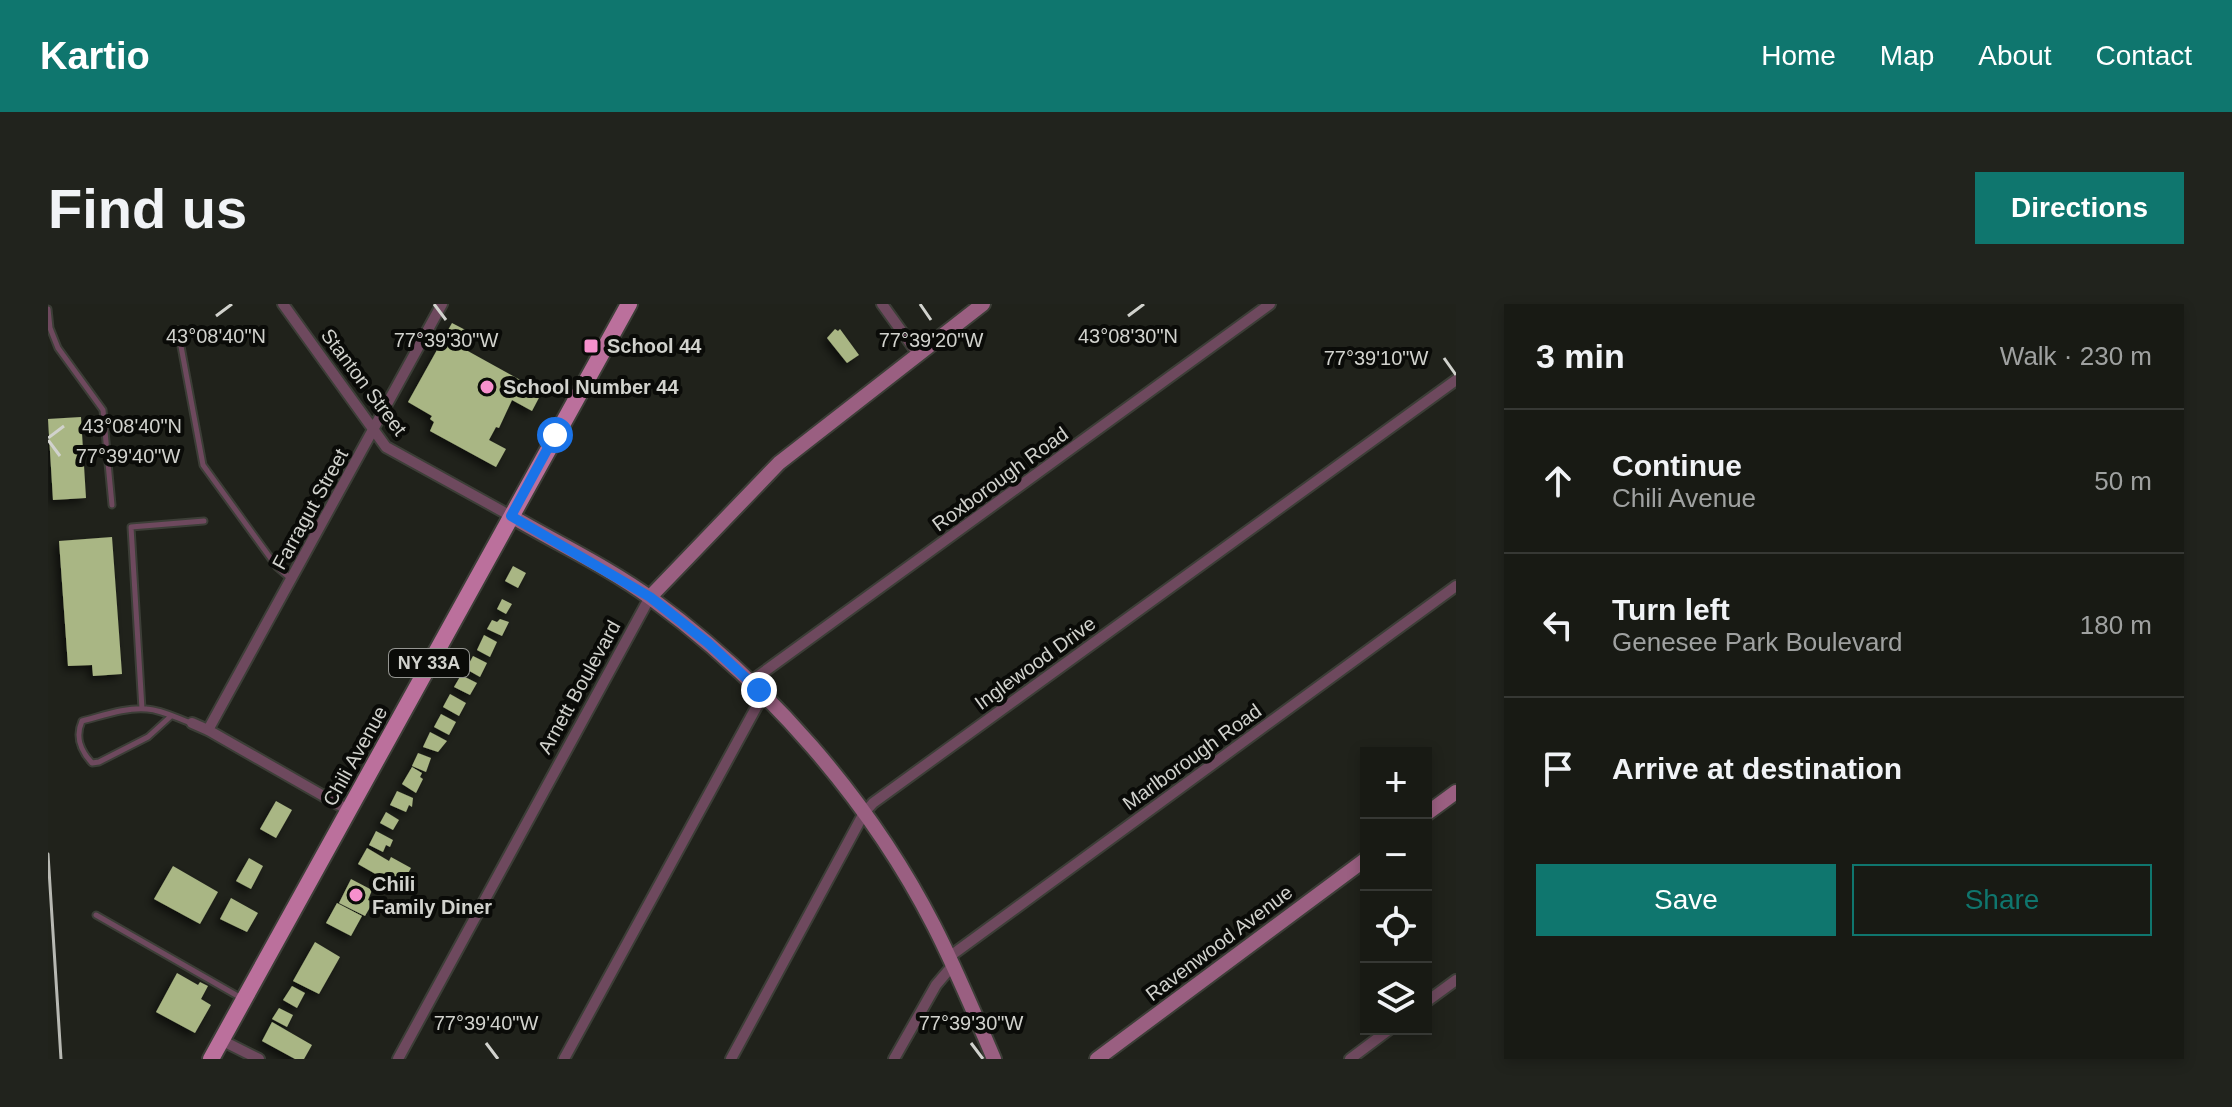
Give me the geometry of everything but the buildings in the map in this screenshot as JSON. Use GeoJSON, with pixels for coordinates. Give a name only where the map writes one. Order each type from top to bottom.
{"type":"FeatureCollection","features":[{"type":"Feature","properties":{"kind":"main road","name":"Chili Avenue"},"geometry":{"type":"LineString","coordinates":[[211,1059],[629,304]]}},
{"type":"Feature","properties":{"kind":"street","name":"Stanton Street"},"geometry":{"type":"LineString","coordinates":[[283,304],[373,430],[392,451],[511,516]]}},
{"type":"Feature","properties":{"kind":"street","name":"Farragut Street"},"geometry":{"type":"LineString","coordinates":[[208,730],[442,304]]}},
{"type":"Feature","properties":{"kind":"street"},"geometry":{"type":"LineString","coordinates":[[882,304],[918,354]]}},
{"type":"Feature","properties":{"kind":"street","name":"Arnett Boulevard"},"geometry":{"type":"LineString","coordinates":[[398,1059],[650,597],[779,463],[983,304]]}},
{"type":"Feature","properties":{"kind":"street","name":"Roxborough Road"},"geometry":{"type":"LineString","coordinates":[[750,682],[1270,304]]}},
{"type":"Feature","properties":{"kind":"street","name":"Inglewood Drive"},"geometry":{"type":"LineString","coordinates":[[731,1059],[864,813],[873,803],[1456,380]]}},
{"type":"Feature","properties":{"kind":"street"},"geometry":{"type":"LineString","coordinates":[[511,516],[650,597],[708,643],[808,743],[864,813],[914,890],[951,961],[994,1059]]}},
{"type":"Feature","properties":{"kind":"street","name":"Marlborough Road"},"geometry":{"type":"LineString","coordinates":[[894,1059],[951,961],[1456,586]]}},
{"type":"Feature","properties":{"kind":"street"},"geometry":{"type":"LineString","coordinates":[[564,1059],[763,695]]}},
{"type":"Feature","properties":{"kind":"street"},"geometry":{"type":"LineString","coordinates":[[192,723],[348,810]]}},
{"type":"Feature","properties":{"kind":"street"},"geometry":{"type":"LineString","coordinates":[[1432,810],[1456,792]]}},
{"type":"Feature","properties":{"kind":"street","name":"Ravenwood Avenue"},"geometry":{"type":"LineString","coordinates":[[1097,1059],[1360,863]]}},
{"type":"Feature","properties":{"kind":"street"},"geometry":{"type":"LineString","coordinates":[[1432,998],[1456,980]]}},
{"type":"Feature","properties":{"kind":"street"},"geometry":{"type":"LineString","coordinates":[[1350,1059],[1382,1035]]}},
{"type":"Feature","properties":{"kind":"street"},"geometry":{"type":"LineString","coordinates":[[221,1040],[259,1059]]}},
{"type":"Feature","properties":{"kind":"lane"},"geometry":{"type":"LineString","coordinates":[[48,309],[50,328],[58,348],[103,410],[112,505]]}},
{"type":"Feature","properties":{"kind":"lane"},"geometry":{"type":"LineString","coordinates":[[178,330],[203,465],[277,567],[292,580]]}},
{"type":"Feature","properties":{"kind":"lane"},"geometry":{"type":"LineString","coordinates":[[142,709],[131,527],[204,521]]}},
{"type":"Feature","properties":{"kind":"lane"},"geometry":{"type":"LineString","coordinates":[[171,716],[148,737],[99,762],[92,763],[80,747],[78,730],[82,721],[142,709],[171,716],[192,723]]}},
{"type":"Feature","properties":{"kind":"lane"},"geometry":{"type":"LineString","coordinates":[[96,915],[244,999]]}},
{"type":"Feature","properties":{"kind":"railway"},"geometry":{"type":"LineString","coordinates":[[48,854],[61,1059]]}},
{"type":"Feature","properties":{"kind":"place","name":"School 44"},"geometry":{"type":"Point","coordinates":[591,346]}},
{"type":"Feature","properties":{"kind":"place","name":"School Number 44"},"geometry":{"type":"Point","coordinates":[487,387]}},
{"type":"Feature","properties":{"kind":"place","name":"Chili Family Diner"},"geometry":{"type":"Point","coordinates":[356,895]}},
{"type":"Feature","properties":{"kind":"route"},"geometry":{"type":"LineString","coordinates":[[555,435],[511,516],[650,597],[708,643],[759,690]]}}]}
